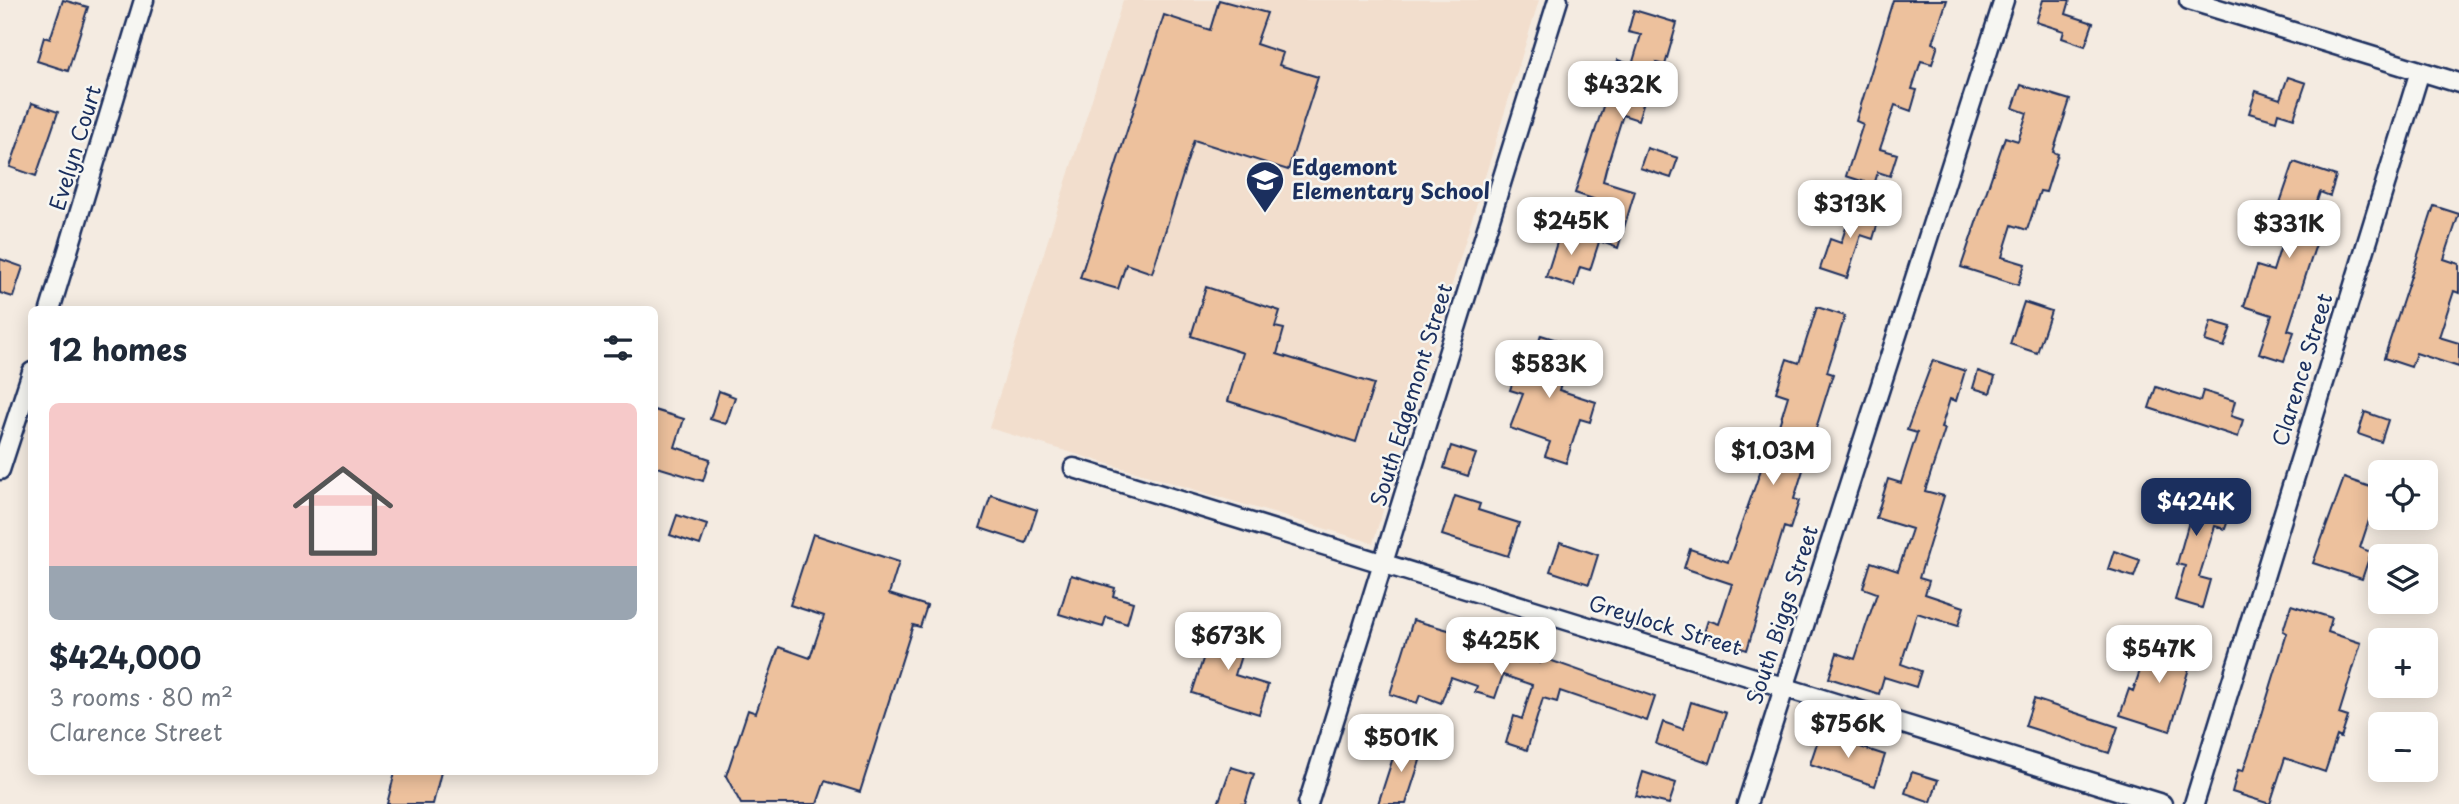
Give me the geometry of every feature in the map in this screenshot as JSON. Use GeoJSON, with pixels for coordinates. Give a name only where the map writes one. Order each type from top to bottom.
{"type":"FeatureCollection","features":[{"type":"Feature","properties":{"kind":"street","name":"Evelyn Court"},"geometry":{"type":"LineString","coordinates":[[51,306],[144,0]]}},
{"type":"Feature","properties":{"kind":"street","name":"South Edgemont Street"},"geometry":{"type":"LineString","coordinates":[[1308,804],[1558,0]]}},
{"type":"Feature","properties":{"kind":"street","name":"South Biggs Street"},"geometry":{"type":"LineString","coordinates":[[1747,804],[2004,0]]}},
{"type":"Feature","properties":{"kind":"street"},"geometry":{"type":"LineString","coordinates":[[2189,0],[2459,83]]}},
{"type":"Feature","properties":{"kind":"street","name":"Clarence Street"},"geometry":{"type":"LineString","coordinates":[[2194,804],[2420,71]]}},
{"type":"Feature","properties":{"kind":"street"},"geometry":{"type":"LineString","coordinates":[[0,470],[28,384]]}},
{"type":"Feature","properties":{"kind":"street","name":"Greylock Street"},"geometry":{"type":"LineString","coordinates":[[1074,468],[2162,804]]}},
{"type":"Feature","properties":{"kind":"shaded area","name":"Edgemont Elementary School"},"geometry":{"type":"Polygon","coordinates":[[[1123,0],[1539,0],[1373,543],[989,428],[1123,0]]]}},
{"type":"Feature","properties":{"kind":"building"},"geometry":{"type":"Polygon","coordinates":[[[63,0],[88,7],[68,71],[37,61],[44,37],[50,39],[63,0]]]}},
{"type":"Feature","properties":{"kind":"building"},"geometry":{"type":"Polygon","coordinates":[[[1219,0],[1267,13],[1256,44],[1283,53],[1279,65],[1318,77],[1288,170],[1194,140],[1152,273],[1126,264],[1118,289],[1080,278],[1164,15],[1210,30],[1219,0]]]}},
{"type":"Feature","properties":{"kind":"building"},"geometry":{"type":"Polygon","coordinates":[[[1893,0],[1947,0],[1933,43],[1938,45],[1932,64],[1921,61],[1912,89],[1917,90],[1911,111],[1895,105],[1880,149],[1897,154],[1890,176],[1878,172],[1874,185],[1846,176],[1863,124],[1856,121],[1893,0]]]}},
{"type":"Feature","properties":{"kind":"building"},"geometry":{"type":"Polygon","coordinates":[[[2043,0],[2070,0],[2066,14],[2093,23],[2085,46],[2062,38],[2064,31],[2036,22],[2043,0]]]}},
{"type":"Feature","properties":{"kind":"building"},"geometry":{"type":"Polygon","coordinates":[[[1634,10],[1677,23],[1665,65],[1656,63],[1638,120],[1623,115],[1606,169],[1603,181],[1635,191],[1618,248],[1596,240],[1608,204],[1575,193],[1618,60],[1632,65],[1641,35],[1628,32],[1634,10]]]}},
{"type":"Feature","properties":{"kind":"building"},"geometry":{"type":"Polygon","coordinates":[[[2288,77],[2306,83],[2294,118],[2278,113],[2276,121],[2249,113],[2256,91],[2280,99],[2288,77]]]}},
{"type":"Feature","properties":{"kind":"building"},"geometry":{"type":"Polygon","coordinates":[[[2021,85],[2070,100],[2053,152],[2058,154],[2046,192],[2040,191],[2027,230],[2012,225],[2002,257],[2025,264],[2018,285],[1961,267],[2005,137],[2018,141],[2027,113],[2013,108],[2021,85]]]}},
{"type":"Feature","properties":{"kind":"building"},"geometry":{"type":"Polygon","coordinates":[[[32,103],[58,112],[36,176],[10,167],[32,103]]]}},
{"type":"Feature","properties":{"kind":"building"},"geometry":{"type":"Polygon","coordinates":[[[1647,148],[1678,158],[1671,178],[1640,168],[1647,148]]]}},
{"type":"Feature","properties":{"kind":"building"},"geometry":{"type":"Polygon","coordinates":[[[2294,162],[2336,176],[2330,196],[2320,192],[2308,228],[2320,232],[2288,330],[2294,332],[2284,361],[2259,353],[2272,315],[2244,306],[2257,266],[2273,271],[2293,208],[2280,203],[2294,162]]]}},
{"type":"Feature","properties":{"kind":"building"},"geometry":{"type":"Polygon","coordinates":[[[1854,203],[1881,212],[1873,239],[1861,235],[1847,278],[1820,269],[1830,239],[1841,243],[1854,203]]]}},
{"type":"Feature","properties":{"kind":"building"},"geometry":{"type":"Polygon","coordinates":[[[2434,206],[2459,214],[2444,259],[2459,264],[2459,293],[2454,291],[2439,337],[2459,343],[2459,367],[2416,353],[2411,367],[2384,358],[2434,206]]]}},
{"type":"Feature","properties":{"kind":"building"},"geometry":{"type":"Polygon","coordinates":[[[1561,230],[1599,242],[1590,270],[1580,267],[1574,286],[1546,277],[1561,230]]]}},
{"type":"Feature","properties":{"kind":"building"},"geometry":{"type":"Polygon","coordinates":[[[0,259],[23,267],[13,297],[0,293],[0,259]]]}},
{"type":"Feature","properties":{"kind":"building"},"geometry":{"type":"Polygon","coordinates":[[[1206,287],[1280,311],[1275,327],[1284,329],[1277,354],[1374,384],[1356,442],[1228,401],[1243,353],[1191,336],[1206,287]]]}},
{"type":"Feature","properties":{"kind":"building"},"geometry":{"type":"Polygon","coordinates":[[[2024,302],[2051,311],[2037,353],[2010,344],[2024,302]]]}},
{"type":"Feature","properties":{"kind":"building"},"geometry":{"type":"Polygon","coordinates":[[[1817,307],[1845,316],[1827,372],[1833,374],[1794,499],[1799,501],[1790,529],[1784,527],[1747,650],[1703,636],[1708,620],[1719,624],[1732,584],[1684,568],[1690,549],[1728,562],[1764,461],[1758,459],[1763,445],[1772,448],[1788,396],[1776,392],[1787,359],[1799,363],[1817,307]]]}},
{"type":"Feature","properties":{"kind":"building"},"geometry":{"type":"Polygon","coordinates":[[[2211,321],[2231,327],[2224,347],[2205,341],[2211,321]]]}},
{"type":"Feature","properties":{"kind":"building"},"geometry":{"type":"Polygon","coordinates":[[[1541,335],[1573,345],[1559,390],[1596,402],[1590,422],[1580,419],[1566,463],[1545,456],[1550,442],[1510,428],[1523,394],[1510,390],[1519,363],[1531,367],[1541,335]]]}},
{"type":"Feature","properties":{"kind":"building"},"geometry":{"type":"Polygon","coordinates":[[[1933,360],[1965,371],[1956,401],[1950,399],[1941,428],[1945,429],[1925,491],[1944,496],[1919,578],[1929,581],[1925,594],[1964,607],[1958,626],[1917,613],[1901,664],[1921,671],[1916,687],[1884,677],[1879,694],[1829,678],[1837,653],[1855,659],[1877,593],[1863,588],[1871,562],[1898,571],[1912,529],[1876,518],[1888,479],[1901,483],[1917,433],[1907,430],[1933,360]]]}},
{"type":"Feature","properties":{"kind":"building"},"geometry":{"type":"Polygon","coordinates":[[[1978,371],[1995,377],[1990,393],[1973,388],[1978,371]]]}},
{"type":"Feature","properties":{"kind":"building"},"geometry":{"type":"Polygon","coordinates":[[[2156,387],[2200,401],[2203,391],[2235,401],[2231,416],[2243,420],[2238,437],[2149,408],[2156,387]]]}},
{"type":"Feature","properties":{"kind":"building"},"geometry":{"type":"Polygon","coordinates":[[[719,391],[735,397],[726,424],[710,419],[719,391]]]}},
{"type":"Feature","properties":{"kind":"building"},"geometry":{"type":"Polygon","coordinates":[[[658,411],[684,419],[675,447],[710,459],[703,481],[658,467],[658,411]]]}},
{"type":"Feature","properties":{"kind":"building"},"geometry":{"type":"Polygon","coordinates":[[[2365,412],[2388,420],[2381,442],[2358,434],[2365,412]]]}},
{"type":"Feature","properties":{"kind":"building"},"geometry":{"type":"Polygon","coordinates":[[[1451,446],[1476,454],[1468,476],[1444,468],[1451,446]]]}},
{"type":"Feature","properties":{"kind":"building"},"geometry":{"type":"Polygon","coordinates":[[[2344,478],[2368,486],[2368,524],[2360,548],[2368,551],[2368,561],[2362,579],[2313,563],[2344,478]]]}},
{"type":"Feature","properties":{"kind":"building"},"geometry":{"type":"Polygon","coordinates":[[[2170,484],[2233,505],[2225,529],[2215,526],[2199,577],[2210,580],[2202,608],[2175,600],[2185,566],[2177,564],[2190,518],[2162,508],[2170,484]]]}},
{"type":"Feature","properties":{"kind":"building"},"geometry":{"type":"Polygon","coordinates":[[[991,495],[1037,510],[1026,543],[980,528],[991,495]]]}},
{"type":"Feature","properties":{"kind":"building"},"geometry":{"type":"Polygon","coordinates":[[[1455,496],[1480,504],[1478,510],[1519,523],[1508,556],[1442,535],[1455,496]]]}},
{"type":"Feature","properties":{"kind":"building"},"geometry":{"type":"Polygon","coordinates":[[[677,515],[707,525],[700,545],[670,535],[677,515]]]}},
{"type":"Feature","properties":{"kind":"building"},"geometry":{"type":"Polygon","coordinates":[[[813,534],[899,562],[889,594],[927,606],[920,627],[913,625],[860,792],[825,781],[817,804],[741,804],[726,776],[748,710],[756,713],[779,647],[810,658],[824,616],[790,605],[813,534]]]}},
{"type":"Feature","properties":{"kind":"building"},"geometry":{"type":"Polygon","coordinates":[[[1560,542],[1598,555],[1589,584],[1550,571],[1560,542]]]}},
{"type":"Feature","properties":{"kind":"building"},"geometry":{"type":"Polygon","coordinates":[[[2114,551],[2140,560],[2134,577],[2108,569],[2114,551]]]}},
{"type":"Feature","properties":{"kind":"building"},"geometry":{"type":"Polygon","coordinates":[[[1071,575],[1115,588],[1113,596],[1133,602],[1127,624],[1106,617],[1103,627],[1059,614],[1071,575]]]}},
{"type":"Feature","properties":{"kind":"building"},"geometry":{"type":"Polygon","coordinates":[[[2291,605],[2332,618],[2328,632],[2361,643],[2339,714],[2348,717],[2341,738],[2337,736],[2325,772],[2285,758],[2270,804],[2232,792],[2238,770],[2243,771],[2260,721],[2287,633],[2283,631],[2291,605]]]}},
{"type":"Feature","properties":{"kind":"building"},"geometry":{"type":"Polygon","coordinates":[[[1413,620],[1480,639],[1479,643],[1540,663],[1541,657],[1655,697],[1647,721],[1560,691],[1557,702],[1543,698],[1527,750],[1506,743],[1514,716],[1522,719],[1532,685],[1503,675],[1495,698],[1475,692],[1477,686],[1451,677],[1441,703],[1420,695],[1417,703],[1390,694],[1413,620]]]}},
{"type":"Feature","properties":{"kind":"building"},"geometry":{"type":"Polygon","coordinates":[[[1215,622],[1248,633],[1235,675],[1268,685],[1259,714],[1192,693],[1215,622]]]}},
{"type":"Feature","properties":{"kind":"building"},"geometry":{"type":"Polygon","coordinates":[[[2151,638],[2194,652],[2170,731],[2120,715],[2129,689],[2133,691],[2151,638]]]}},
{"type":"Feature","properties":{"kind":"building"},"geometry":{"type":"Polygon","coordinates":[[[2034,699],[2118,727],[2109,753],[2025,726],[2034,699]]]}},
{"type":"Feature","properties":{"kind":"building"},"geometry":{"type":"Polygon","coordinates":[[[1691,702],[1726,713],[1710,763],[1656,744],[1663,722],[1683,729],[1691,702]]]}},
{"type":"Feature","properties":{"kind":"building"},"geometry":{"type":"Polygon","coordinates":[[[1820,734],[1885,755],[1875,786],[1810,764],[1820,734]]]}},
{"type":"Feature","properties":{"kind":"building"},"geometry":{"type":"Polygon","coordinates":[[[1399,739],[1424,748],[1406,804],[1378,804],[1399,739]]]}},
{"type":"Feature","properties":{"kind":"building"},"geometry":{"type":"Polygon","coordinates":[[[1231,767],[1254,774],[1245,804],[1218,804],[1231,767]]]}},
{"type":"Feature","properties":{"kind":"building"},"geometry":{"type":"Polygon","coordinates":[[[1643,772],[1676,783],[1669,804],[1636,796],[1643,772]]]}},
{"type":"Feature","properties":{"kind":"building"},"geometry":{"type":"Polygon","coordinates":[[[1912,772],[1938,780],[1931,802],[1905,793],[1912,772]]]}},
{"type":"Feature","properties":{"kind":"building"},"geometry":{"type":"Polygon","coordinates":[[[394,775],[440,775],[433,804],[387,804],[394,775]]]}},
{"type":"Feature","properties":{"kind":"place","name":"Edgemont Elementary School"},"geometry":{"type":"Point","coordinates":[1265,214]}}]}
